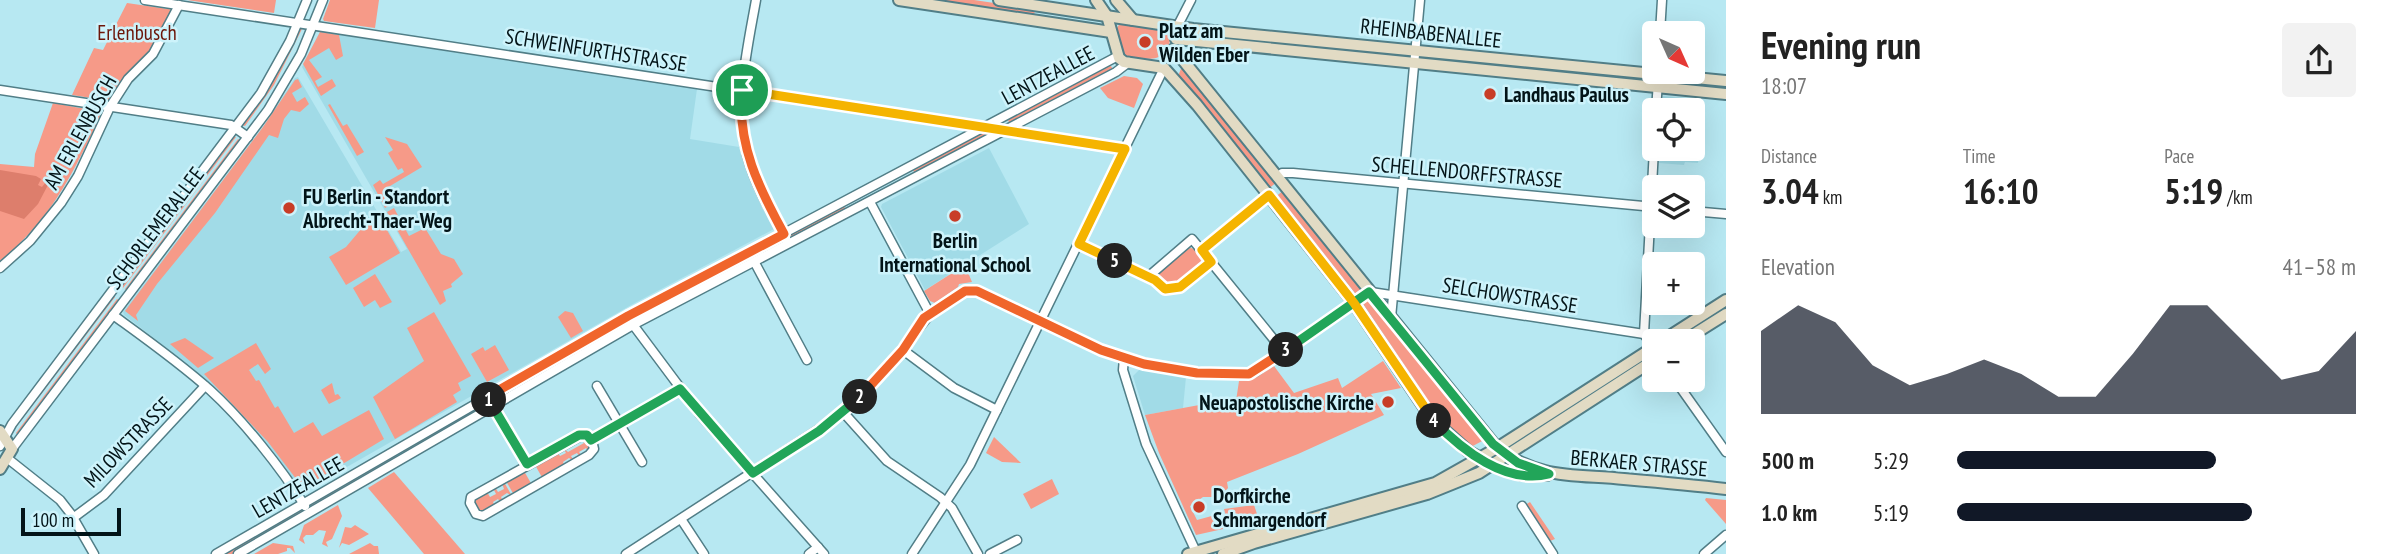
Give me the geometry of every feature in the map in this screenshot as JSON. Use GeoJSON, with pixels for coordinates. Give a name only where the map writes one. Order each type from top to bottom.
{"type":"FeatureCollection","features":[{"type":"Feature","properties":{"kind":"street","name":"SCHWEINFURTHSTRASSE"},"geometry":{"type":"LineString","coordinates":[[149,0],[1125,149]]}},
{"type":"Feature","properties":{"kind":"street","name":"SCHORLEMERALLEE"},"geometry":{"type":"LineString","coordinates":[[1,438],[271,78],[307,0]]}},
{"type":"Feature","properties":{"kind":"street","name":"SCHORLEMERALLEE"},"geometry":{"type":"LineString","coordinates":[[0,469],[6,454],[248,137],[285,84],[314,25],[323,0]]}},
{"type":"Feature","properties":{"kind":"street"},"geometry":{"type":"LineString","coordinates":[[756,0],[742,90],[741,114],[747,156],[759,188],[789,244]]}},
{"type":"Feature","properties":{"kind":"street"},"geometry":{"type":"LineString","coordinates":[[899,0],[1111,32]]}},
{"type":"Feature","properties":{"kind":"street"},"geometry":{"type":"LineString","coordinates":[[999,0],[1133,20]]}},
{"type":"Feature","properties":{"kind":"street"},"geometry":{"type":"LineString","coordinates":[[1096,0],[1107,16],[1118,56],[1129,62],[1164,68]]}},
{"type":"Feature","properties":{"kind":"street"},"geometry":{"type":"LineString","coordinates":[[1116,0],[1133,20]]}},
{"type":"Feature","properties":{"kind":"street"},"geometry":{"type":"LineString","coordinates":[[912,554],[970,465],[998,410],[1164,68],[1175,34],[1191,0]]}},
{"type":"Feature","properties":{"kind":"street"},"geometry":{"type":"LineString","coordinates":[[1391,319],[1420,0]]}},
{"type":"Feature","properties":{"kind":"street"},"geometry":{"type":"LineString","coordinates":[[1661,21],[1662,0]]}},
{"type":"Feature","properties":{"kind":"street","name":"AM ERLENBUSCH"},"geometry":{"type":"LineString","coordinates":[[0,268],[30,241],[61,203],[78,176],[110,107],[128,79],[153,54],[173,3]]}},
{"type":"Feature","properties":{"kind":"street"},"geometry":{"type":"LineString","coordinates":[[1038,21],[1040,6]]}},
{"type":"Feature","properties":{"kind":"street","name":"RHEINBABENALLEE"},"geometry":{"type":"LineString","coordinates":[[1133,20],[1175,34],[1413,56],[1642,72]]}},
{"type":"Feature","properties":{"kind":"street","name":"BERKAER STRASSE"},"geometry":{"type":"LineString","coordinates":[[1175,34],[1280,180],[1497,448],[1507,456],[1549,474]]}},
{"type":"Feature","properties":{"kind":"street","name":"LENTZEALLEE"},"geometry":{"type":"LineString","coordinates":[[216,554],[628,316],[987,128],[1118,56]]}},
{"type":"Feature","properties":{"kind":"street","name":"RHEINBABENALLEE"},"geometry":{"type":"LineString","coordinates":[[1413,56],[1726,94]]}},
{"type":"Feature","properties":{"kind":"street","name":"LENTZEALLEE"},"geometry":{"type":"LineString","coordinates":[[238,554],[633,326],[1116,72],[1129,62]]}},
{"type":"Feature","properties":{"kind":"street","name":"BERKAER STRASSE"},"geometry":{"type":"LineString","coordinates":[[1164,68],[1354,303],[1426,411],[1447,433],[1480,458],[1493,465],[1534,477],[1549,474],[1726,489]]}},
{"type":"Feature","properties":{"kind":"street","name":"RHEINBABENALLEE"},"geometry":{"type":"LineString","coordinates":[[1705,79],[1726,81]]}},
{"type":"Feature","properties":{"kind":"street"},"geometry":{"type":"LineString","coordinates":[[1657,84],[1657,98]]}},
{"type":"Feature","properties":{"kind":"street"},"geometry":{"type":"LineString","coordinates":[[0,90],[231,125],[248,137]]}},
{"type":"Feature","properties":{"kind":"street","name":"SCHELLENDORFFSTRASSE"},"geometry":{"type":"LineString","coordinates":[[1280,180],[1282,173],[1293,173],[1642,206]]}},
{"type":"Feature","properties":{"kind":"street"},"geometry":{"type":"LineString","coordinates":[[1202,250],[1269,195],[1280,180]]}},
{"type":"Feature","properties":{"kind":"street"},"geometry":{"type":"LineString","coordinates":[[883,182],[888,192]]}},
{"type":"Feature","properties":{"kind":"street"},"geometry":{"type":"LineString","coordinates":[[845,202],[850,212]]}},
{"type":"Feature","properties":{"kind":"street"},"geometry":{"type":"LineString","coordinates":[[870,202],[930,314]]}},
{"type":"Feature","properties":{"kind":"street"},"geometry":{"type":"LineString","coordinates":[[1705,212],[1726,214]]}},
{"type":"Feature","properties":{"kind":"street"},"geometry":{"type":"LineString","coordinates":[[1651,329],[1652,238]]}},
{"type":"Feature","properties":{"kind":"street"},"geometry":{"type":"LineString","coordinates":[[1149,276],[1192,239],[1284,352]]}},
{"type":"Feature","properties":{"kind":"street"},"geometry":{"type":"LineString","coordinates":[[1079,244],[1149,276],[1165,289],[1175,289],[1211,262]]}},
{"type":"Feature","properties":{"kind":"street"},"geometry":{"type":"LineString","coordinates":[[755,263],[807,360]]}},
{"type":"Feature","properties":{"kind":"street"},"geometry":{"type":"LineString","coordinates":[[626,554],[802,442],[843,412],[872,385],[930,314],[965,291],[977,291],[1041,323],[1124,358],[1173,370],[1249,374],[1369,292]]}},
{"type":"Feature","properties":{"kind":"street","name":"SELCHOWSTRASSE"},"geometry":{"type":"LineString","coordinates":[[1369,292],[1394,294],[1642,341]]}},
{"type":"Feature","properties":{"kind":"street"},"geometry":{"type":"LineString","coordinates":[[1681,329],[1726,300]]}},
{"type":"Feature","properties":{"kind":"street"},"geometry":{"type":"LineString","coordinates":[[113,314],[205,386],[242,424],[310,512]]}},
{"type":"Feature","properties":{"kind":"street"},"geometry":{"type":"LineString","coordinates":[[1702,329],[1726,314]]}},
{"type":"Feature","properties":{"kind":"street"},"geometry":{"type":"LineString","coordinates":[[628,316],[680,389],[821,551],[809,554]]}},
{"type":"Feature","properties":{"kind":"street"},"geometry":{"type":"LineString","coordinates":[[1124,358],[1123,370],[1146,444],[1193,553],[1423,487],[1454,473],[1497,448],[1642,349]]}},
{"type":"Feature","properties":{"kind":"street"},"geometry":{"type":"LineString","coordinates":[[903,350],[954,388],[998,410]]}},
{"type":"Feature","properties":{"kind":"street"},"geometry":{"type":"LineString","coordinates":[[1223,554],[1427,494],[1479,473],[1642,368]]}},
{"type":"Feature","properties":{"kind":"street","name":"MILOWSTRASSE"},"geometry":{"type":"LineString","coordinates":[[74,518],[104,495],[205,386]]}},
{"type":"Feature","properties":{"kind":"street"},"geometry":{"type":"LineString","coordinates":[[597,386],[642,462]]}},
{"type":"Feature","properties":{"kind":"street"},"geometry":{"type":"LineString","coordinates":[[591,440],[680,389]]}},
{"type":"Feature","properties":{"kind":"street"},"geometry":{"type":"LineString","coordinates":[[1684,392],[1726,452]]}},
{"type":"Feature","properties":{"kind":"street"},"geometry":{"type":"LineString","coordinates":[[487,397],[527,464]]}},
{"type":"Feature","properties":{"kind":"street"},"geometry":{"type":"LineString","coordinates":[[843,412],[887,461],[946,502],[958,516],[978,554]]}},
{"type":"Feature","properties":{"kind":"street"},"geometry":{"type":"LineString","coordinates":[[579,435],[587,435],[594,449],[589,455],[479,516],[470,503],[471,497],[527,464],[579,435]]}},
{"type":"Feature","properties":{"kind":"street"},"geometry":{"type":"LineString","coordinates":[[1,438],[6,454],[51,492],[74,518],[94,554]]}},
{"type":"Feature","properties":{"kind":"street"},"geometry":{"type":"LineString","coordinates":[[397,450],[403,458]]}},
{"type":"Feature","properties":{"kind":"street"},"geometry":{"type":"LineString","coordinates":[[1522,506],[1553,554]]}},
{"type":"Feature","properties":{"kind":"street"},"geometry":{"type":"LineString","coordinates":[[681,519],[704,554]]}},
{"type":"Feature","properties":{"kind":"street"},"geometry":{"type":"LineString","coordinates":[[1704,554],[1726,535]]}},
{"type":"Feature","properties":{"kind":"street"},"geometry":{"type":"LineString","coordinates":[[990,554],[1017,540]]}},
{"type":"Feature","properties":{"kind":"shaded area"},"geometry":{"type":"Polygon","coordinates":[[[320,32],[697,89],[690,139],[739,147],[753,189],[774,229],[633,304],[303,492],[228,399],[123,312],[298,77],[401,252],[407,249],[302,67],[320,32]]]}},
{"type":"Feature","properties":{"kind":"shaded area","name":"Berlin International School"},"geometry":{"type":"Polygon","coordinates":[[[989,148],[1029,224],[925,290],[881,207],[882,204],[989,148]]]}},
{"type":"Feature","properties":{"kind":"shaded area"},"geometry":{"type":"Polygon","coordinates":[[[1698,161],[1685,162],[1684,165],[1659,163],[1698,161]]]}},
{"type":"Feature","properties":{"kind":"shaded area"},"geometry":{"type":"Polygon","coordinates":[[[0,170],[36,176],[41,179],[38,185],[42,187],[46,182],[49,183],[38,204],[24,219],[0,211],[0,170]]]}},
{"type":"Feature","properties":{"kind":"shaded area"},"geometry":{"type":"Polygon","coordinates":[[[1140,369],[1186,377],[1183,408],[1145,415],[1133,376],[1140,369]]]}},
{"type":"Feature","properties":{"kind":"green space"},"geometry":{"type":"Polygon","coordinates":[[[187,0],[276,0],[274,13],[187,0]]]}},
{"type":"Feature","properties":{"kind":"green space"},"geometry":{"type":"Polygon","coordinates":[[[330,0],[379,0],[375,28],[324,21],[330,0]]]}},
{"type":"Feature","properties":{"kind":"green space"},"geometry":{"type":"Polygon","coordinates":[[[924,0],[974,0],[1035,9],[1034,16],[924,0]]]}},
{"type":"Feature","properties":{"kind":"green space","name":"Erlenbusch"},"geometry":{"type":"Polygon","coordinates":[[[127,3],[175,10],[149,55],[110,101],[72,95],[94,48],[103,50],[127,3]]]}},
{"type":"Feature","properties":{"kind":"green space"},"geometry":{"type":"Polygon","coordinates":[[[1121,22],[1169,29],[1171,34],[1166,51],[1161,56],[1149,59],[1124,56],[1116,29],[1121,22]]]}},
{"type":"Feature","properties":{"kind":"green space"},"geometry":{"type":"Polygon","coordinates":[[[299,29],[302,29],[274,85],[245,126],[242,125],[272,82],[299,29]]]}},
{"type":"Feature","properties":{"kind":"green space"},"geometry":{"type":"Polygon","coordinates":[[[1192,31],[1404,52],[1403,58],[1190,37],[1192,31]]]}},
{"type":"Feature","properties":{"kind":"green space"},"geometry":{"type":"Polygon","coordinates":[[[320,32],[339,35],[343,56],[336,60],[329,48],[309,60],[322,77],[315,81],[318,87],[332,79],[336,86],[321,96],[303,64],[320,32]]]}},
{"type":"Feature","properties":{"kind":"green space"},"geometry":{"type":"Polygon","coordinates":[[[1423,54],[1642,75],[1642,82],[1423,60],[1423,54]]]}},
{"type":"Feature","properties":{"kind":"green space"},"geometry":{"type":"Polygon","coordinates":[[[1183,64],[1277,182],[1268,189],[1178,76],[1183,64]]]}},
{"type":"Feature","properties":{"kind":"green space"},"geometry":{"type":"Polygon","coordinates":[[[1110,65],[1113,69],[1009,123],[1008,119],[1110,65]]]}},
{"type":"Feature","properties":{"kind":"green space"},"geometry":{"type":"Polygon","coordinates":[[[1124,76],[1137,78],[1143,84],[1134,108],[1108,98],[1100,88],[1124,76]]]}},
{"type":"Feature","properties":{"kind":"green space"},"geometry":{"type":"Polygon","coordinates":[[[298,79],[302,87],[292,93],[297,102],[305,97],[309,104],[300,112],[291,110],[284,119],[278,138],[269,135],[215,213],[157,284],[136,315],[138,321],[125,311],[298,79]]]}},
{"type":"Feature","properties":{"kind":"green space"},"geometry":{"type":"Polygon","coordinates":[[[53,103],[102,112],[72,174],[48,211],[0,261],[0,164],[34,167],[35,154],[53,103]]]}},
{"type":"Feature","properties":{"kind":"green space"},"geometry":{"type":"Polygon","coordinates":[[[330,104],[343,126],[347,124],[364,152],[357,156],[328,105],[330,104]]]}},
{"type":"Feature","properties":{"kind":"green space"},"geometry":{"type":"Polygon","coordinates":[[[986,131],[988,135],[915,174],[913,170],[986,131]]]}},
{"type":"Feature","properties":{"kind":"green space"},"geometry":{"type":"Polygon","coordinates":[[[234,136],[236,137],[123,288],[120,286],[234,136]]]}},
{"type":"Feature","properties":{"kind":"green space"},"geometry":{"type":"Polygon","coordinates":[[[385,137],[407,144],[422,167],[385,189],[393,203],[385,208],[373,185],[380,180],[383,184],[404,172],[402,168],[398,170],[388,153],[393,150],[385,137]]]}},
{"type":"Feature","properties":{"kind":"green space"},"geometry":{"type":"Polygon","coordinates":[[[238,139],[241,141],[127,291],[125,289],[238,139]]]}},
{"type":"Feature","properties":{"kind":"green space"},"geometry":{"type":"Polygon","coordinates":[[[1284,190],[1362,288],[1352,296],[1274,198],[1284,190]]]}},
{"type":"Feature","properties":{"kind":"green space"},"geometry":{"type":"Polygon","coordinates":[[[844,206],[846,210],[790,238],[789,236],[844,206]]]}},
{"type":"Feature","properties":{"kind":"green space"},"geometry":{"type":"Polygon","coordinates":[[[394,208],[409,236],[425,228],[441,254],[454,259],[463,274],[451,284],[452,287],[443,291],[446,301],[440,305],[387,212],[394,208]]]}},
{"type":"Feature","properties":{"kind":"green space"},"geometry":{"type":"Polygon","coordinates":[[[379,216],[400,253],[346,285],[329,257],[346,247],[362,228],[379,216]]]}},
{"type":"Feature","properties":{"kind":"green space"},"geometry":{"type":"Polygon","coordinates":[[[782,239],[784,243],[636,318],[635,316],[782,239]]]}},
{"type":"Feature","properties":{"kind":"green space"},"geometry":{"type":"Polygon","coordinates":[[[1190,248],[1199,253],[1201,264],[1179,285],[1171,288],[1161,283],[1160,269],[1190,248]]]}},
{"type":"Feature","properties":{"kind":"green space"},"geometry":{"type":"Polygon","coordinates":[[[971,261],[967,270],[972,282],[959,284],[935,303],[930,301],[924,291],[971,261]]]}},
{"type":"Feature","properties":{"kind":"green space"},"geometry":{"type":"Polygon","coordinates":[[[375,274],[392,302],[380,308],[375,300],[364,307],[353,288],[375,274]]]}},
{"type":"Feature","properties":{"kind":"green space"},"geometry":{"type":"Polygon","coordinates":[[[113,295],[115,297],[14,430],[13,428],[113,295]]]}},
{"type":"Feature","properties":{"kind":"green space"},"geometry":{"type":"Polygon","coordinates":[[[117,299],[120,301],[18,436],[16,433],[117,299]]]}},
{"type":"Feature","properties":{"kind":"green space"},"geometry":{"type":"Polygon","coordinates":[[[1370,299],[1484,440],[1471,447],[1433,414],[1361,306],[1370,299]]]}},
{"type":"Feature","properties":{"kind":"green space"},"geometry":{"type":"Polygon","coordinates":[[[565,311],[573,313],[583,331],[571,338],[558,317],[565,311]]]}},
{"type":"Feature","properties":{"kind":"green space"},"geometry":{"type":"Polygon","coordinates":[[[434,312],[471,376],[458,383],[461,390],[453,395],[457,402],[395,439],[373,397],[424,361],[407,328],[434,312]]]}},
{"type":"Feature","properties":{"kind":"green space"},"geometry":{"type":"Polygon","coordinates":[[[625,322],[627,325],[497,400],[495,396],[625,322]]]}},
{"type":"Feature","properties":{"kind":"green space"},"geometry":{"type":"Polygon","coordinates":[[[185,338],[214,358],[198,368],[170,344],[185,338]]]}},
{"type":"Feature","properties":{"kind":"green space"},"geometry":{"type":"Polygon","coordinates":[[[256,343],[271,369],[265,374],[258,364],[249,370],[256,381],[259,380],[275,408],[278,406],[294,433],[313,422],[322,436],[369,410],[384,439],[303,488],[268,442],[204,374],[256,343]]]}},
{"type":"Feature","properties":{"kind":"green space"},"geometry":{"type":"Polygon","coordinates":[[[495,345],[509,370],[487,382],[471,354],[483,347],[485,351],[495,345]]]}},
{"type":"Feature","properties":{"kind":"green space"},"geometry":{"type":"Polygon","coordinates":[[[1383,361],[1401,388],[1371,394],[1384,415],[1298,454],[1227,482],[1228,488],[1220,497],[1203,497],[1190,506],[1197,520],[1219,514],[1223,529],[1196,535],[1145,415],[1221,401],[1236,401],[1239,381],[1251,380],[1274,366],[1294,393],[1338,378],[1342,388],[1383,361]]]}},
{"type":"Feature","properties":{"kind":"green space"},"geometry":{"type":"Polygon","coordinates":[[[332,383],[335,395],[338,394],[341,398],[329,404],[321,390],[332,383]]]}},
{"type":"Feature","properties":{"kind":"green space"},"geometry":{"type":"Polygon","coordinates":[[[487,400],[489,405],[404,454],[402,450],[487,400]]]}},
{"type":"Feature","properties":{"kind":"green space"},"geometry":{"type":"Polygon","coordinates":[[[994,437],[1021,463],[1002,462],[986,453],[994,437]]]}},
{"type":"Feature","properties":{"kind":"green space"},"geometry":{"type":"Polygon","coordinates":[[[581,438],[585,438],[591,446],[589,452],[586,448],[579,452],[582,456],[577,453],[571,456],[574,461],[569,458],[563,462],[565,466],[543,479],[535,465],[557,452],[560,456],[566,453],[563,448],[568,452],[584,443],[581,438]]]}},
{"type":"Feature","properties":{"kind":"green space"},"geometry":{"type":"Polygon","coordinates":[[[394,454],[397,458],[312,507],[309,504],[394,454]]]}},
{"type":"Feature","properties":{"kind":"green space"},"geometry":{"type":"Polygon","coordinates":[[[524,471],[532,485],[514,495],[506,481],[524,471]]]}},
{"type":"Feature","properties":{"kind":"green space"},"geometry":{"type":"Polygon","coordinates":[[[394,472],[465,554],[424,554],[368,488],[394,472]]]}},
{"type":"Feature","properties":{"kind":"green space"},"geometry":{"type":"Polygon","coordinates":[[[1052,479],[1059,494],[1031,509],[1023,494],[1052,479]]]}},
{"type":"Feature","properties":{"kind":"green space"},"geometry":{"type":"Polygon","coordinates":[[[504,482],[512,496],[507,493],[501,497],[501,503],[498,499],[493,502],[495,506],[479,513],[474,500],[487,492],[490,497],[496,494],[493,488],[498,492],[504,489],[504,482]]]}},
{"type":"Feature","properties":{"kind":"green space"},"geometry":{"type":"Polygon","coordinates":[[[1705,500],[1726,500],[1726,524],[1705,500]]]}},
{"type":"Feature","properties":{"kind":"green space"},"geometry":{"type":"Polygon","coordinates":[[[1530,502],[1555,539],[1550,541],[1525,505],[1530,502]]]}},
{"type":"Feature","properties":{"kind":"green space"},"geometry":{"type":"Polygon","coordinates":[[[338,505],[342,516],[332,539],[326,542],[328,547],[322,544],[326,531],[319,530],[313,535],[306,535],[303,538],[305,544],[299,540],[304,525],[338,505]]]}},
{"type":"Feature","properties":{"kind":"green space"},"geometry":{"type":"Polygon","coordinates":[[[1254,505],[1259,520],[1229,527],[1224,509],[1254,505]]]}},
{"type":"Feature","properties":{"kind":"green space"},"geometry":{"type":"Polygon","coordinates":[[[302,508],[303,512],[232,554],[222,554],[302,508]]]}},
{"type":"Feature","properties":{"kind":"green space"},"geometry":{"type":"Polygon","coordinates":[[[355,525],[369,534],[349,545],[342,543],[339,548],[345,527],[351,528],[355,525]]]}},
{"type":"Feature","properties":{"kind":"green space"},"geometry":{"type":"Polygon","coordinates":[[[273,543],[293,546],[295,553],[287,548],[287,551],[278,554],[254,554],[273,543]]]}},
{"type":"Feature","properties":{"kind":"green space"},"geometry":{"type":"Polygon","coordinates":[[[370,543],[378,546],[379,554],[349,554],[370,543]]]}},
{"type":"Feature","properties":{"kind":"place","name":"Platz am Wilden Eber"},"geometry":{"type":"Point","coordinates":[1145,42]}},
{"type":"Feature","properties":{"kind":"place","name":"Landhaus Paulus"},"geometry":{"type":"Point","coordinates":[1490,94]}},
{"type":"Feature","properties":{"kind":"place","name":"FU Berlin - Standort Albrecht-Thaer-Weg"},"geometry":{"type":"Point","coordinates":[289,208]}},
{"type":"Feature","properties":{"kind":"place","name":"Berlin International School"},"geometry":{"type":"Point","coordinates":[955,216]}},
{"type":"Feature","properties":{"kind":"place","name":"Neuapostolische Kirche"},"geometry":{"type":"Point","coordinates":[1388,402]}},
{"type":"Feature","properties":{"kind":"place","name":"Dorfkirche Schmargendorf"},"geometry":{"type":"Point","coordinates":[1199,507]}},
{"type":"Feature","properties":{"kind":"route"},"geometry":{"type":"LineString","coordinates":[[742,90],[741,114],[747,156],[759,188],[784,234],[628,316],[487,397],[527,464],[584,433],[591,440],[680,389],[753,473],[843,412],[903,350],[924,318],[965,291],[977,291],[1101,350],[1124,358],[1173,370],[1219,374],[1255,372],[1349,307],[1354,303],[1369,292],[1493,444],[1518,463],[1549,474],[1534,477],[1493,465],[1468,452],[1447,433],[1426,411],[1354,303],[1269,195],[1202,250],[1211,262],[1180,287],[1165,289],[1149,276],[1079,244],[1125,149],[742,90]]}}]}
